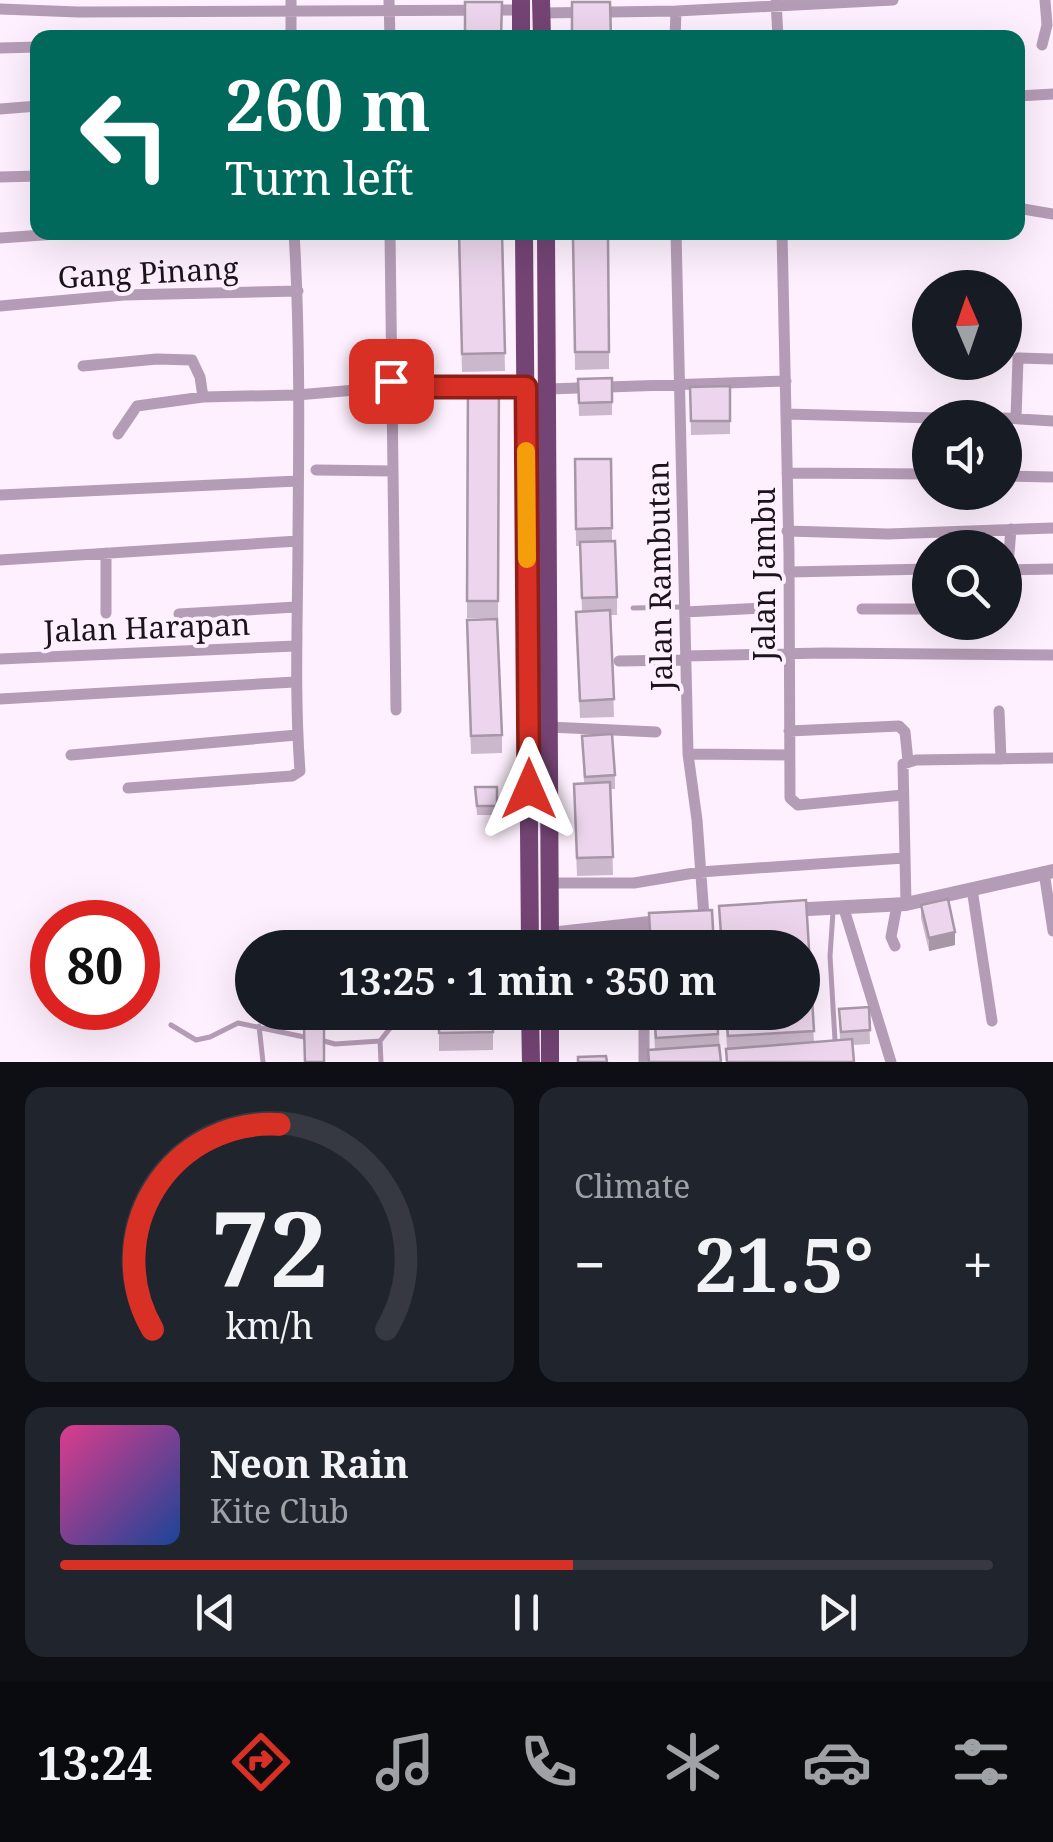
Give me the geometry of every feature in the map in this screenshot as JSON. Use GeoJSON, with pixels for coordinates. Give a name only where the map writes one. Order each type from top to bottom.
{"type":"FeatureCollection","features":[{"type":"Feature","properties":{"kind":"highway"},"geometry":{"type":"LineString","coordinates":[[524,240],[530,930]]}},
{"type":"Feature","properties":{"kind":"highway"},"geometry":{"type":"LineString","coordinates":[[546,240],[550,930]]}},
{"type":"Feature","properties":{"kind":"highway"},"geometry":{"type":"LineString","coordinates":[[528,686],[550,686]]}},
{"type":"Feature","properties":{"kind":"highway"},"geometry":{"type":"LineString","coordinates":[[530,1030],[531,1062]]}},
{"type":"Feature","properties":{"kind":"highway"},"geometry":{"type":"LineString","coordinates":[[550,1030],[550,1062]]}},
{"type":"Feature","properties":{"kind":"street"},"geometry":{"type":"LineString","coordinates":[[542,6],[676,12],[776,3],[893,0]]}},
{"type":"Feature","properties":{"kind":"street"},"geometry":{"type":"LineString","coordinates":[[1042,45],[1047,26],[1046,0]]}},
{"type":"Feature","properties":{"kind":"street"},"geometry":{"type":"LineString","coordinates":[[776,3],[778,30]]}},
{"type":"Feature","properties":{"kind":"street"},"geometry":{"type":"LineString","coordinates":[[291,4],[291,30]]}},
{"type":"Feature","properties":{"kind":"street"},"geometry":{"type":"LineString","coordinates":[[0,9],[78,12],[291,4],[521,5]]}},
{"type":"Feature","properties":{"kind":"street"},"geometry":{"type":"LineString","coordinates":[[676,12],[676,30]]}},
{"type":"Feature","properties":{"kind":"street"},"geometry":{"type":"LineString","coordinates":[[0,48],[30,47]]}},
{"type":"Feature","properties":{"kind":"street"},"geometry":{"type":"LineString","coordinates":[[1025,96],[1053,94]]}},
{"type":"Feature","properties":{"kind":"street"},"geometry":{"type":"LineString","coordinates":[[0,110],[30,107]]}},
{"type":"Feature","properties":{"kind":"street"},"geometry":{"type":"LineString","coordinates":[[0,177],[30,176]]}},
{"type":"Feature","properties":{"kind":"street"},"geometry":{"type":"LineString","coordinates":[[1025,209],[1053,214]]}},
{"type":"Feature","properties":{"kind":"street"},"geometry":{"type":"LineString","coordinates":[[0,238],[30,236]]}},
{"type":"Feature","properties":{"kind":"street"},"geometry":{"type":"LineString","coordinates":[[128,788],[292,776],[300,771],[295,682],[298,291],[295,240]]}},
{"type":"Feature","properties":{"kind":"street"},"geometry":{"type":"LineString","coordinates":[[390,240],[396,710]]}},
{"type":"Feature","properties":{"kind":"street","name":"Jalan Rambutan"},"geometry":{"type":"LineString","coordinates":[[676,240],[688,754],[700,872],[712,916]]}},
{"type":"Feature","properties":{"kind":"street","name":"Jalan Jambu"},"geometry":{"type":"LineString","coordinates":[[782,240],[790,798],[798,806],[902,794]]}},
{"type":"Feature","properties":{"kind":"street","name":"Gang Pinang"},"geometry":{"type":"LineString","coordinates":[[0,306],[124,295],[298,291]]}},
{"type":"Feature","properties":{"kind":"street"},"geometry":{"type":"LineString","coordinates":[[1022,358],[1053,359]]}},
{"type":"Feature","properties":{"kind":"street"},"geometry":{"type":"LineString","coordinates":[[83,366],[192,360],[204,397]]}},
{"type":"Feature","properties":{"kind":"street"},"geometry":{"type":"LineString","coordinates":[[548,389],[786,382]]}},
{"type":"Feature","properties":{"kind":"street"},"geometry":{"type":"LineString","coordinates":[[118,434],[137,406],[204,397],[391,387],[526,387]]}},
{"type":"Feature","properties":{"kind":"street"},"geometry":{"type":"LineString","coordinates":[[786,414],[912,417]]}},
{"type":"Feature","properties":{"kind":"street"},"geometry":{"type":"LineString","coordinates":[[1022,419],[1053,421]]}},
{"type":"Feature","properties":{"kind":"street"},"geometry":{"type":"LineString","coordinates":[[316,470],[393,471]]}},
{"type":"Feature","properties":{"kind":"street"},"geometry":{"type":"LineString","coordinates":[[787,473],[912,474]]}},
{"type":"Feature","properties":{"kind":"street"},"geometry":{"type":"LineString","coordinates":[[1022,476],[1051,477]]}},
{"type":"Feature","properties":{"kind":"street"},"geometry":{"type":"LineString","coordinates":[[0,495],[298,482]]}},
{"type":"Feature","properties":{"kind":"street"},"geometry":{"type":"LineString","coordinates":[[788,531],[888,534],[1053,528]]}},
{"type":"Feature","properties":{"kind":"street"},"geometry":{"type":"LineString","coordinates":[[0,560],[298,541]]}},
{"type":"Feature","properties":{"kind":"street"},"geometry":{"type":"LineString","coordinates":[[106,553],[106,612]]}},
{"type":"Feature","properties":{"kind":"street"},"geometry":{"type":"LineString","coordinates":[[1022,568],[1053,569]]}},
{"type":"Feature","properties":{"kind":"street"},"geometry":{"type":"LineString","coordinates":[[789,572],[912,569]]}},
{"type":"Feature","properties":{"kind":"street"},"geometry":{"type":"LineString","coordinates":[[179,614],[296,608]]}},
{"type":"Feature","properties":{"kind":"street"},"geometry":{"type":"LineString","coordinates":[[685,609],[763,608]]}},
{"type":"Feature","properties":{"kind":"street"},"geometry":{"type":"LineString","coordinates":[[862,609],[912,609]]}},
{"type":"Feature","properties":{"kind":"street","name":"Jalan Harapan"},"geometry":{"type":"LineString","coordinates":[[0,659],[295,646]]}},
{"type":"Feature","properties":{"kind":"street"},"geometry":{"type":"LineString","coordinates":[[619,661],[789,655],[1053,655]]}},
{"type":"Feature","properties":{"kind":"street","name":"Jalan Harapan"},"geometry":{"type":"LineString","coordinates":[[0,699],[295,682]]}},
{"type":"Feature","properties":{"kind":"street"},"geometry":{"type":"LineString","coordinates":[[999,711],[1001,759]]}},
{"type":"Feature","properties":{"kind":"street"},"geometry":{"type":"LineString","coordinates":[[789,731],[899,726],[905,732],[908,761]]}},
{"type":"Feature","properties":{"kind":"street"},"geometry":{"type":"LineString","coordinates":[[549,728],[656,732]]}},
{"type":"Feature","properties":{"kind":"street"},"geometry":{"type":"LineString","coordinates":[[70,756],[297,734]]}},
{"type":"Feature","properties":{"kind":"street"},"geometry":{"type":"LineString","coordinates":[[688,754],[789,755]]}},
{"type":"Feature","properties":{"kind":"street"},"geometry":{"type":"LineString","coordinates":[[896,946],[891,937],[902,905],[902,767],[908,761],[1053,758]]}},
{"type":"Feature","properties":{"kind":"street"},"geometry":{"type":"LineString","coordinates":[[550,883],[634,884],[700,872],[904,858]]}},
{"type":"Feature","properties":{"kind":"street"},"geometry":{"type":"LineString","coordinates":[[768,911],[902,905],[1048,872],[1053,931]]}},
{"type":"Feature","properties":{"kind":"street"},"geometry":{"type":"LineString","coordinates":[[972,889],[992,1021]]}},
{"type":"Feature","properties":{"kind":"street"},"geometry":{"type":"LineString","coordinates":[[839,909],[891,1062]]}},
{"type":"Feature","properties":{"kind":"street"},"geometry":{"type":"LineString","coordinates":[[607,930],[712,916]]}},
{"type":"Feature","properties":{"kind":"street"},"geometry":{"type":"LineString","coordinates":[[644,923],[644,930]]}},
{"type":"Feature","properties":{"kind":"street"},"geometry":{"type":"LineString","coordinates":[[644,1030],[644,1062]]}},
{"type":"Feature","properties":{"kind":"lane"},"geometry":{"type":"LineString","coordinates":[[633,608],[685,609]]}},
{"type":"Feature","properties":{"kind":"lane"},"geometry":{"type":"LineString","coordinates":[[835,1040],[830,956],[839,909]]}},
{"type":"Feature","properties":{"kind":"lane"},"geometry":{"type":"LineString","coordinates":[[171,1025],[196,1040],[235,1024]]}},
{"type":"Feature","properties":{"kind":"lane"},"geometry":{"type":"LineString","coordinates":[[259,1030],[263,1062]]}},
{"type":"Feature","properties":{"kind":"lane"},"geometry":{"type":"LineString","coordinates":[[276,1030],[335,1044],[380,1041]]}},
{"type":"Feature","properties":{"kind":"lane"},"geometry":{"type":"LineString","coordinates":[[382,1062],[380,1041],[389,1030]]}},
{"type":"Feature","properties":{"kind":"building"},"geometry":{"type":"Polygon","coordinates":[[[465,2],[502,2],[501,30],[465,30],[465,2]]]}},
{"type":"Feature","properties":{"kind":"building"},"geometry":{"type":"Polygon","coordinates":[[[572,2],[610,2],[611,30],[572,30],[572,2]]]}},
{"type":"Feature","properties":{"kind":"building"},"geometry":{"type":"Polygon","coordinates":[[[459,240],[502,240],[505,353],[462,354],[459,240]]]}},
{"type":"Feature","properties":{"kind":"building"},"geometry":{"type":"Polygon","coordinates":[[[573,240],[608,240],[609,352],[575,352],[573,240]]]}},
{"type":"Feature","properties":{"kind":"building"},"geometry":{"type":"Polygon","coordinates":[[[468,377],[499,377],[498,601],[467,601],[468,377]]]}},
{"type":"Feature","properties":{"kind":"building"},"geometry":{"type":"Polygon","coordinates":[[[612,378],[612,402],[579,403],[578,379],[612,378]]]}},
{"type":"Feature","properties":{"kind":"building"},"geometry":{"type":"Polygon","coordinates":[[[730,386],[730,421],[691,421],[690,387],[730,386]]]}},
{"type":"Feature","properties":{"kind":"building"},"geometry":{"type":"Polygon","coordinates":[[[575,459],[611,459],[612,528],[576,529],[575,459]]]}},
{"type":"Feature","properties":{"kind":"building"},"geometry":{"type":"Polygon","coordinates":[[[615,541],[617,597],[582,598],[580,542],[615,541]]]}},
{"type":"Feature","properties":{"kind":"building"},"geometry":{"type":"Polygon","coordinates":[[[610,610],[614,699],[580,701],[576,612],[610,610]]]}},
{"type":"Feature","properties":{"kind":"building"},"geometry":{"type":"Polygon","coordinates":[[[497,619],[502,735],[471,736],[467,620],[497,619]]]}},
{"type":"Feature","properties":{"kind":"building"},"geometry":{"type":"Polygon","coordinates":[[[612,734],[615,775],[585,777],[582,736],[612,734]]]}},
{"type":"Feature","properties":{"kind":"building"},"geometry":{"type":"Polygon","coordinates":[[[610,782],[613,857],[577,858],[574,784],[610,782]]]}},
{"type":"Feature","properties":{"kind":"building"},"geometry":{"type":"Polygon","coordinates":[[[475,787],[497,787],[497,806],[477,806],[475,787]]]}},
{"type":"Feature","properties":{"kind":"building"},"geometry":{"type":"Polygon","coordinates":[[[948,899],[955,932],[929,938],[921,905],[948,899]]]}},
{"type":"Feature","properties":{"kind":"building"},"geometry":{"type":"Polygon","coordinates":[[[806,900],[808,930],[721,930],[719,906],[806,900]]]}},
{"type":"Feature","properties":{"kind":"building"},"geometry":{"type":"Polygon","coordinates":[[[712,910],[713,930],[650,930],[649,913],[712,910]]]}},
{"type":"Feature","properties":{"kind":"building"},"geometry":{"type":"Polygon","coordinates":[[[869,1007],[870,1030],[841,1032],[839,1009],[869,1007]]]}},
{"type":"Feature","properties":{"kind":"building"},"geometry":{"type":"Polygon","coordinates":[[[304,1030],[324,1030],[324,1062],[305,1062],[304,1030]]]}},
{"type":"Feature","properties":{"kind":"building"},"geometry":{"type":"Polygon","coordinates":[[[439,1030],[493,1030],[493,1032],[439,1030]]]}},
{"type":"Feature","properties":{"kind":"building"},"geometry":{"type":"Polygon","coordinates":[[[655,1030],[718,1030],[718,1034],[656,1038],[655,1030]]]}},
{"type":"Feature","properties":{"kind":"building"},"geometry":{"type":"Polygon","coordinates":[[[728,1030],[814,1030],[814,1031],[728,1036],[728,1030]]]}},
{"type":"Feature","properties":{"kind":"building"},"geometry":{"type":"Polygon","coordinates":[[[852,1039],[854,1062],[727,1062],[726,1049],[852,1039]]]}},
{"type":"Feature","properties":{"kind":"building"},"geometry":{"type":"Polygon","coordinates":[[[719,1045],[721,1062],[649,1062],[648,1050],[719,1045]]]}},
{"type":"Feature","properties":{"kind":"building"},"geometry":{"type":"Polygon","coordinates":[[[606,1056],[607,1062],[578,1062],[578,1057],[606,1056]]]}},
{"type":"Feature","properties":{"kind":"slow traffic"},"geometry":{"type":"LineString","coordinates":[[526,451],[527,559]]}},
{"type":"Feature","properties":{"kind":"route"},"geometry":{"type":"LineString","coordinates":[[391,381],[391,387],[526,387],[529,789]]}}]}
